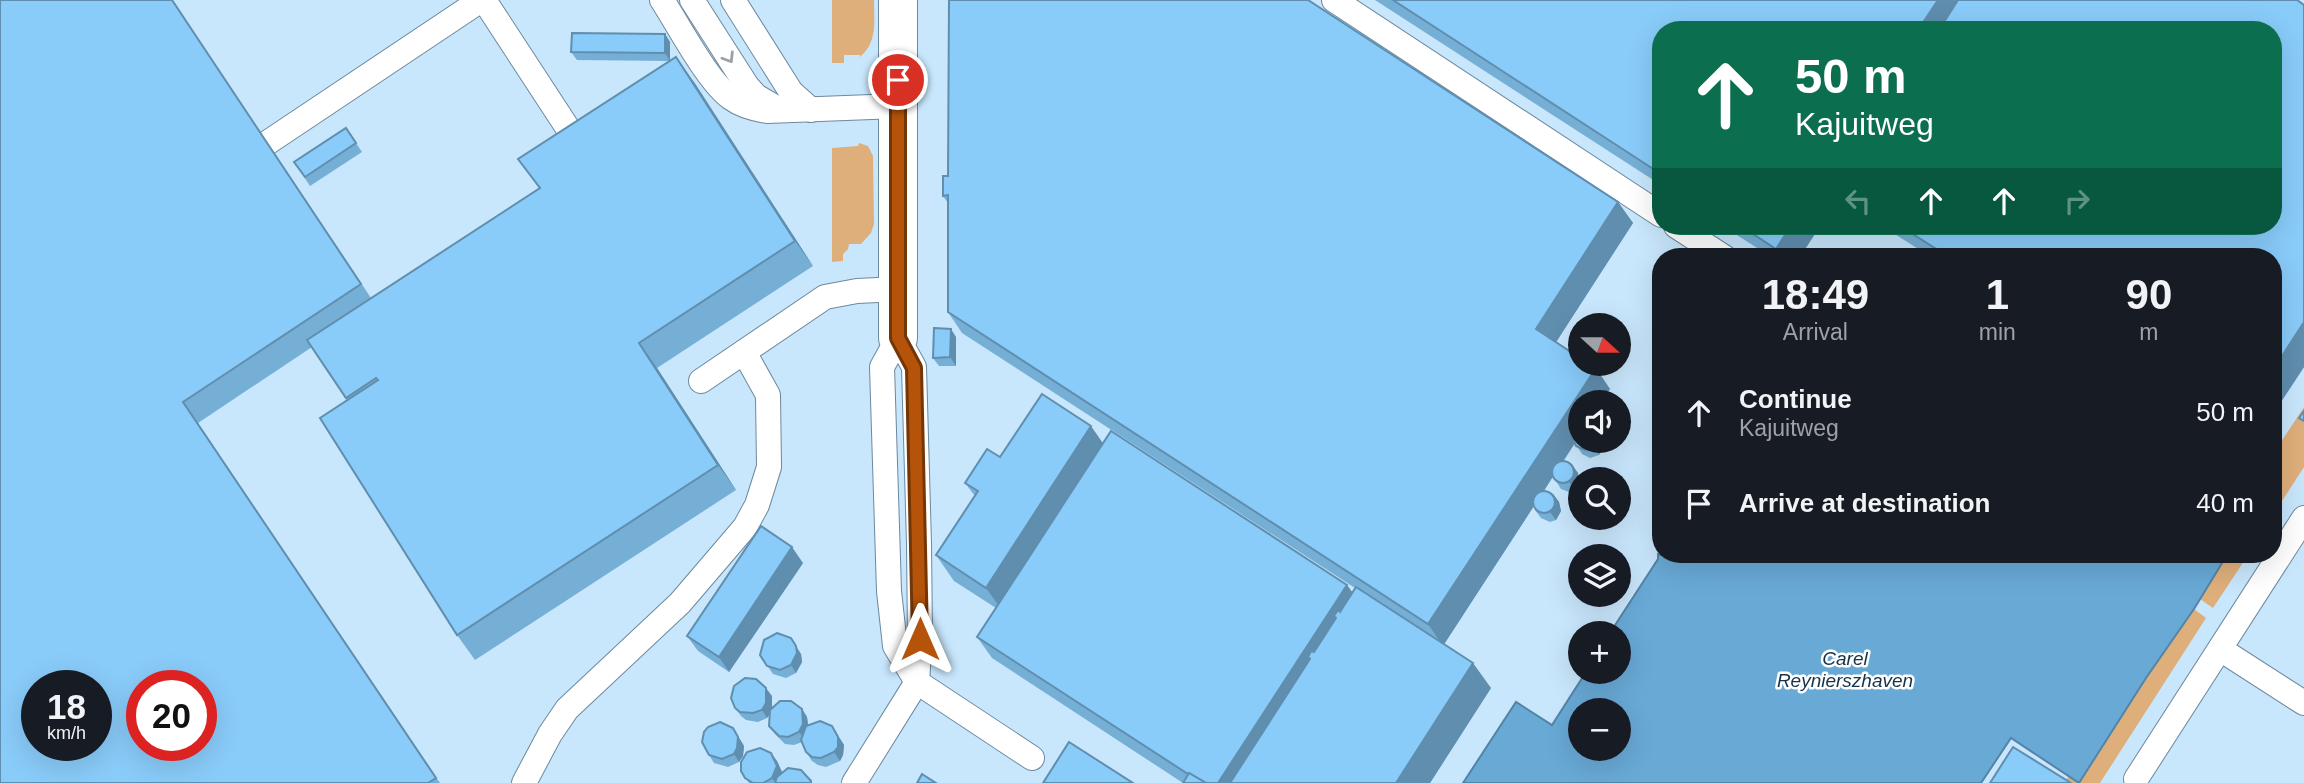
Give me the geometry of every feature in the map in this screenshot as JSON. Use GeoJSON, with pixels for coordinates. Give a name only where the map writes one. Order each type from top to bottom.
{"type":"FeatureCollection","features":[{"type":"Feature","properties":{"kind":"street"},"geometry":{"type":"LineString","coordinates":[[898,0],[898,338]]}},
{"type":"Feature","properties":{"kind":"lane"},"geometry":{"type":"LineString","coordinates":[[267,143],[482,0],[584,153]]}},
{"type":"Feature","properties":{"kind":"lane"},"geometry":{"type":"LineString","coordinates":[[662,0],[720,89],[750,108],[784,111],[898,106]]}},
{"type":"Feature","properties":{"kind":"lane"},"geometry":{"type":"LineString","coordinates":[[692,0],[747,86],[766,103],[784,111]]}},
{"type":"Feature","properties":{"kind":"lane"},"geometry":{"type":"LineString","coordinates":[[733,0],[791,92],[811,110]]}},
{"type":"Feature","properties":{"kind":"lane"},"geometry":{"type":"LineString","coordinates":[[1334,0],[1652,209]]}},
{"type":"Feature","properties":{"kind":"lane"},"geometry":{"type":"LineString","coordinates":[[1690,235],[1710,248]]}},
{"type":"Feature","properties":{"kind":"lane"},"geometry":{"type":"LineString","coordinates":[[701,381],[825,297],[857,291],[899,289]]}},
{"type":"Feature","properties":{"kind":"lane"},"geometry":{"type":"LineString","coordinates":[[854,783],[917,682],[919,558],[914,368],[898,338]]}},
{"type":"Feature","properties":{"kind":"lane"},"geometry":{"type":"LineString","coordinates":[[524,783],[550,734],[567,709],[680,603],[744,527],[757,505],[769,467],[768,395],[744,352]]}},
{"type":"Feature","properties":{"kind":"lane"},"geometry":{"type":"LineString","coordinates":[[2282,552],[2304,518]]}},
{"type":"Feature","properties":{"kind":"lane"},"geometry":{"type":"LineString","coordinates":[[2136,779],[2275,563]]}},
{"type":"Feature","properties":{"kind":"lane"},"geometry":{"type":"LineString","coordinates":[[2220,649],[2304,703]]}},
{"type":"Feature","properties":{"kind":"lane"},"geometry":{"type":"LineString","coordinates":[[917,682],[1032,758]]}},
{"type":"Feature","properties":{"kind":"shaded area"},"geometry":{"type":"Polygon","coordinates":[[[0,0],[2304,0],[2304,783],[0,783],[0,0]]]}},
{"type":"Feature","properties":{"kind":"shaded area"},"geometry":{"type":"Polygon","coordinates":[[[832,0],[874,0],[874,31],[870,45],[860,57],[844,55],[844,63],[832,63],[832,0]]]}},
{"type":"Feature","properties":{"kind":"shaded area"},"geometry":{"type":"Polygon","coordinates":[[[859,143],[868,146],[873,156],[874,224],[871,233],[861,244],[849,244],[843,254],[843,261],[832,262],[832,148],[858,146],[859,143]]]}},
{"type":"Feature","properties":{"kind":"shaded area"},"geometry":{"type":"Polygon","coordinates":[[[2304,407],[2304,467],[2282,501],[2282,440],[2304,407]]]}},
{"type":"Feature","properties":{"kind":"shaded area"},"geometry":{"type":"Polygon","coordinates":[[[2222,563],[2243,563],[2213,608],[2200,599],[2222,563]]]}},
{"type":"Feature","properties":{"kind":"shaded area"},"geometry":{"type":"Polygon","coordinates":[[[2194,609],[2206,618],[2100,783],[2079,783],[2194,609]]]}},
{"type":"Feature","properties":{"kind":"shaded area"},"geometry":{"type":"Polygon","coordinates":[[[2069,776],[2079,783],[2071,783],[2066,780],[2069,776]]]}},
{"type":"Feature","properties":{"kind":"water","name":"Carel Reynierszhaven"},"geometry":{"type":"Polygon","coordinates":[[[1655,563],[2222,563],[2079,783],[2011,738],[1981,783],[1463,783],[1516,702],[1552,725],[1568,700],[1568,761],[1631,761],[1631,698],[1569,698],[1578,684],[1631,684],[1631,621],[1618,621],[1627,607],[1631,607],[1631,601],[1655,563]]]}},
{"type":"Feature","properties":{"kind":"building"},"geometry":{"type":"Polygon","coordinates":[[[0,0],[172,0],[361,284],[183,402],[436,778],[428,783],[0,783],[0,0]]]}},
{"type":"Feature","properties":{"kind":"building"},"geometry":{"type":"Polygon","coordinates":[[[949,0],[1308,0],[1618,202],[1536,329],[1568,350],[1568,376],[1591,376],[1582,390],[1568,390],[1568,411],[1428,624],[948,312],[948,195],[943,196],[943,176],[948,176],[949,0]]]}},
{"type":"Feature","properties":{"kind":"building"},"geometry":{"type":"Polygon","coordinates":[[[1393,0],[1938,0],[1924,21],[1652,21],[1652,168],[1393,0]]]}},
{"type":"Feature","properties":{"kind":"building"},"geometry":{"type":"Polygon","coordinates":[[[1958,0],[2297,0],[2304,5],[2304,322],[2282,356],[2282,248],[1935,248],[1914,235],[2282,235],[2282,21],[1945,21],[1958,0]]]}},
{"type":"Feature","properties":{"kind":"building"},"geometry":{"type":"Polygon","coordinates":[[[572,33],[665,34],[665,53],[571,52],[572,33]]]}},
{"type":"Feature","properties":{"kind":"building"},"geometry":{"type":"Polygon","coordinates":[[[676,57],[795,241],[639,343],[718,465],[457,635],[320,418],[378,380],[376,378],[346,398],[307,340],[540,188],[518,159],[676,57]]]}},
{"type":"Feature","properties":{"kind":"building"},"geometry":{"type":"Polygon","coordinates":[[[346,128],[356,143],[305,177],[294,162],[346,128]]]}},
{"type":"Feature","properties":{"kind":"building"},"geometry":{"type":"Polygon","coordinates":[[[1755,235],[1785,235],[1774,248],[1755,235]]]}},
{"type":"Feature","properties":{"kind":"building"},"geometry":{"type":"Polygon","coordinates":[[[934,328],[951,329],[950,357],[933,358],[934,328]]]}},
{"type":"Feature","properties":{"kind":"building"},"geometry":{"type":"Polygon","coordinates":[[[1042,394],[1091,426],[986,588],[936,555],[978,491],[965,483],[987,449],[1000,457],[1042,394]]]}},
{"type":"Feature","properties":{"kind":"building"},"geometry":{"type":"Polygon","coordinates":[[[1111,431],[1347,585],[1218,783],[1206,783],[1188,774],[977,637],[1111,431]]]}},
{"type":"Feature","properties":{"kind":"building"},"geometry":{"type":"Polygon","coordinates":[[[1563,461],[1572,467],[1568,467],[1568,482],[1555,480],[1552,472],[1555,464],[1563,461]]]}},
{"type":"Feature","properties":{"kind":"building"},"geometry":{"type":"Polygon","coordinates":[[[1544,491],[1552,494],[1555,502],[1552,510],[1544,513],[1536,510],[1533,502],[1536,494],[1544,491]]]}},
{"type":"Feature","properties":{"kind":"building"},"geometry":{"type":"Polygon","coordinates":[[[761,526],[792,547],[719,657],[687,636],[761,526]]]}},
{"type":"Feature","properties":{"kind":"building"},"geometry":{"type":"Polygon","coordinates":[[[1356,587],[1473,663],[1396,783],[1230,783],[1310,659],[1308,657],[1311,651],[1314,652],[1336,618],[1334,616],[1338,610],[1340,612],[1356,587]]]}},
{"type":"Feature","properties":{"kind":"building"},"geometry":{"type":"Polygon","coordinates":[[[777,633],[791,638],[797,653],[791,665],[780,670],[767,666],[760,655],[764,640],[777,633]]]}},
{"type":"Feature","properties":{"kind":"building"},"geometry":{"type":"Polygon","coordinates":[[[745,678],[756,679],[766,688],[766,703],[762,710],[753,713],[740,712],[735,708],[731,698],[734,686],[745,678]]]}},
{"type":"Feature","properties":{"kind":"building"},"geometry":{"type":"Polygon","coordinates":[[[780,701],[791,701],[802,709],[803,724],[799,732],[788,737],[779,736],[769,726],[770,710],[780,701]]]}},
{"type":"Feature","properties":{"kind":"building"},"geometry":{"type":"Polygon","coordinates":[[[820,721],[832,726],[838,737],[838,747],[834,752],[821,758],[812,757],[806,752],[801,740],[806,726],[820,721]]]}},
{"type":"Feature","properties":{"kind":"building"},"geometry":{"type":"Polygon","coordinates":[[[720,722],[733,728],[738,737],[734,754],[722,759],[709,755],[702,742],[708,727],[720,722]]]}},
{"type":"Feature","properties":{"kind":"building"},"geometry":{"type":"Polygon","coordinates":[[[1069,742],[1133,783],[1043,783],[1069,742]]]}},
{"type":"Feature","properties":{"kind":"building"},"geometry":{"type":"Polygon","coordinates":[[[2013,747],[2071,783],[1990,783],[2013,747]]]}},
{"type":"Feature","properties":{"kind":"building"},"geometry":{"type":"Polygon","coordinates":[[[760,748],[771,753],[777,766],[772,778],[763,783],[753,783],[745,778],[741,771],[741,762],[747,752],[760,748]]]}},
{"type":"Feature","properties":{"kind":"building"},"geometry":{"type":"Polygon","coordinates":[[[788,768],[801,770],[811,783],[775,783],[777,777],[788,768]]]}},
{"type":"Feature","properties":{"kind":"building"},"geometry":{"type":"Polygon","coordinates":[[[1189,773],[1206,783],[1183,783],[1189,773]]]}},
{"type":"Feature","properties":{"kind":"building"},"geometry":{"type":"Polygon","coordinates":[[[922,774],[936,783],[917,783],[922,774]]]}},
{"type":"Feature","properties":{"kind":"route"},"geometry":{"type":"LineString","coordinates":[[898,80],[898,338],[914,368],[920,639]]}}]}
